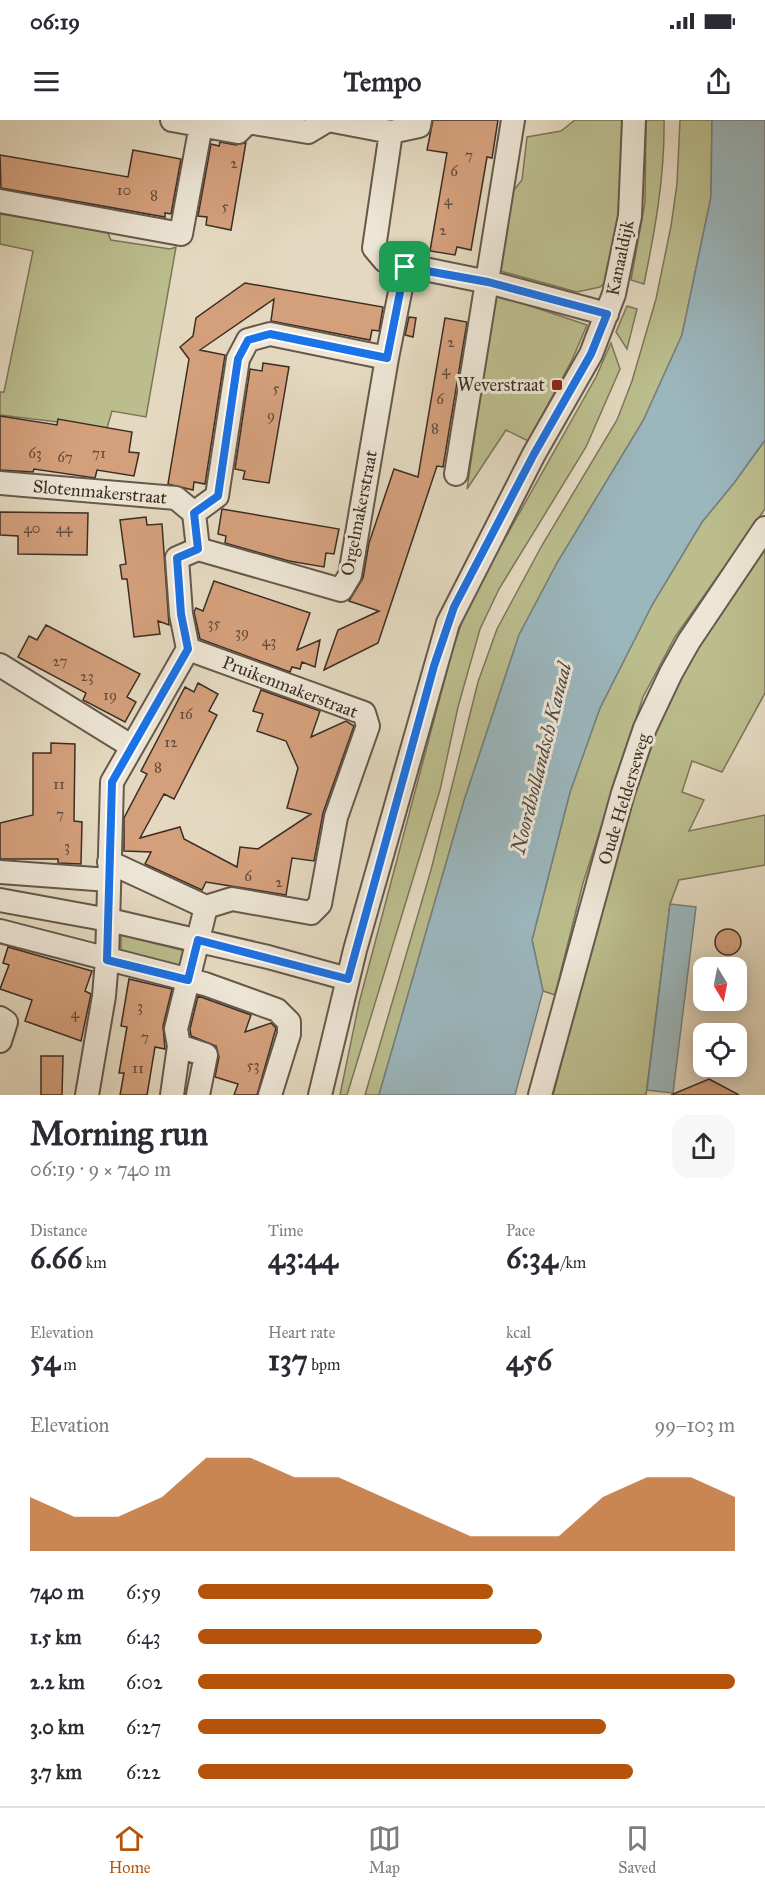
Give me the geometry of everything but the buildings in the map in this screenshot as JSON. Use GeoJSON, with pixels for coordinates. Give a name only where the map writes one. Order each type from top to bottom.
{"type":"FeatureCollection","features":[{"type":"Feature","properties":{"kind":"street"},"geometry":{"type":"LineString","coordinates":[[172,120],[238,132],[248,122],[308,132],[328,120],[392,132],[419,126],[420,120]]}},
{"type":"Feature","properties":{"kind":"street"},"geometry":{"type":"LineString","coordinates":[[456,474],[513,120]]}},
{"type":"Feature","properties":{"kind":"street","name":"Kanaaldijk"},"geometry":{"type":"LineString","coordinates":[[320,1095],[348,979],[451,615],[534,454],[591,354],[607,314],[624,253],[630,216],[634,120]]}},
{"type":"Feature","properties":{"kind":"street"},"geometry":{"type":"LineString","coordinates":[[0,201],[181,234],[201,125]]}},
{"type":"Feature","properties":{"kind":"street"},"geometry":{"type":"LineString","coordinates":[[392,132],[374,248],[385,261],[405,267],[488,282],[607,314]]}},
{"type":"Feature","properties":{"kind":"street","name":"Orgelmakerstraat"},"geometry":{"type":"LineString","coordinates":[[198,549],[341,590],[350,575],[405,267]]}},
{"type":"Feature","properties":{"kind":"street"},"geometry":{"type":"LineString","coordinates":[[87,1095],[104,996],[107,960],[112,782],[188,649],[181,614],[177,558],[198,549],[194,513],[218,496],[238,359],[248,340],[270,334],[387,358]]}},
{"type":"Feature","properties":{"kind":"street","name":"Slotenmakerstraat"},"geometry":{"type":"LineString","coordinates":[[0,483],[176,498],[194,513]]}},
{"type":"Feature","properties":{"kind":"street","name":"Oude Helderseweg"},"geometry":{"type":"LineString","coordinates":[[540,1095],[623,794],[645,728],[670,673],[689,641],[765,528]]}},
{"type":"Feature","properties":{"kind":"street","name":"Pruikenmakerstraat"},"geometry":{"type":"LineString","coordinates":[[188,649],[364,713],[368,726],[336,817],[321,904],[311,913],[232,899],[206,906]]}},
{"type":"Feature","properties":{"kind":"street"},"geometry":{"type":"LineString","coordinates":[[0,665],[131,746]]}},
{"type":"Feature","properties":{"kind":"street"},"geometry":{"type":"LineString","coordinates":[[0,872],[109,871],[206,906],[176,1029],[179,1046],[172,1095]]}},
{"type":"Feature","properties":{"kind":"street"},"geometry":{"type":"LineString","coordinates":[[0,900],[109,920],[198,940],[348,979]]}},
{"type":"Feature","properties":{"kind":"street"},"geometry":{"type":"LineString","coordinates":[[0,931],[188,980],[277,1010],[289,1022],[289,1035],[270,1095]]}},
{"type":"Feature","properties":{"kind":"street"},"geometry":{"type":"LineString","coordinates":[[0,1018],[6,1022],[0,1041]]}},
{"type":"Feature","properties":{"kind":"street"},"geometry":{"type":"LineString","coordinates":[[179,1046],[206,1055],[198,1095]]}},
{"type":"Feature","properties":{"kind":"green space"},"geometry":{"type":"Polygon","coordinates":[[[575,120],[625,120],[625,206],[608,280],[600,287],[577,292],[493,269],[505,201],[522,180],[527,137],[561,131],[575,120]]]}},
{"type":"Feature","properties":{"kind":"green space"},"geometry":{"type":"Polygon","coordinates":[[[646,120],[664,120],[664,141],[659,202],[644,284],[631,280],[645,202],[646,120]]]}},
{"type":"Feature","properties":{"kind":"green space"},"geometry":{"type":"Polygon","coordinates":[[[680,120],[712,120],[711,197],[682,335],[643,421],[557,563],[519,635],[464,801],[379,1095],[365,1095],[431,870],[478,682],[497,629],[541,547],[617,420],[632,381],[656,299],[671,226],[677,184],[680,120]]]}},
{"type":"Feature","properties":{"kind":"green space"},"geometry":{"type":"Polygon","coordinates":[[[0,214],[107,231],[111,240],[170,249],[176,247],[146,417],[112,411],[107,428],[0,415],[0,392],[4,392],[33,251],[0,244],[0,214]]]}},
{"type":"Feature","properties":{"kind":"green space"},"geometry":{"type":"Polygon","coordinates":[[[495,294],[587,325],[572,360],[528,441],[506,430],[467,489],[495,294]]]}},
{"type":"Feature","properties":{"kind":"green space"},"geometry":{"type":"Polygon","coordinates":[[[627,306],[637,309],[627,349],[616,332],[627,306]]]}},
{"type":"Feature","properties":{"kind":"green space"},"geometry":{"type":"Polygon","coordinates":[[[611,343],[620,369],[586,447],[499,589],[480,629],[458,707],[440,790],[347,1095],[340,1095],[359,1003],[452,652],[467,606],[596,377],[611,343]]]}},
{"type":"Feature","properties":{"kind":"green space"},"geometry":{"type":"Polygon","coordinates":[[[765,440],[765,509],[675,637],[643,697],[583,883],[555,995],[543,991],[532,940],[570,792],[600,708],[652,605],[702,522],[765,440]]]}},
{"type":"Feature","properties":{"kind":"green space"},"geometry":{"type":"Polygon","coordinates":[[[765,549],[765,693],[722,772],[692,761],[682,792],[704,800],[689,831],[765,815],[765,865],[679,880],[670,904],[646,1095],[553,1095],[614,858],[643,765],[671,697],[695,653],[765,549]]]}},
{"type":"Feature","properties":{"kind":"green space"},"geometry":{"type":"Polygon","coordinates":[[[121,935],[189,952],[183,968],[121,953],[121,935]]]}},
{"type":"Feature","properties":{"kind":"water","name":"Noordhollandsch Kanaal"},"geometry":{"type":"Polygon","coordinates":[[[712,120],[765,120],[765,440],[702,522],[652,605],[600,708],[570,792],[532,940],[543,991],[515,1095],[379,1095],[464,801],[519,635],[557,563],[643,421],[682,335],[711,197],[712,120]]]}},
{"type":"Feature","properties":{"kind":"water"},"geometry":{"type":"Polygon","coordinates":[[[670,904],[696,907],[673,1093],[647,1090],[670,904]]]}},
{"type":"Feature","properties":{"kind":"place","name":"Weverstraat"},"geometry":{"type":"Point","coordinates":[557,385]}},
{"type":"Feature","properties":{"kind":"route"},"geometry":{"type":"LineString","coordinates":[[405,267],[488,282],[607,314],[591,354],[534,454],[454,607],[434,666],[348,979],[198,940],[188,980],[107,960],[112,782],[188,649],[181,614],[177,558],[198,549],[194,513],[218,496],[238,359],[248,340],[270,334],[387,358],[405,267]]}}]}
